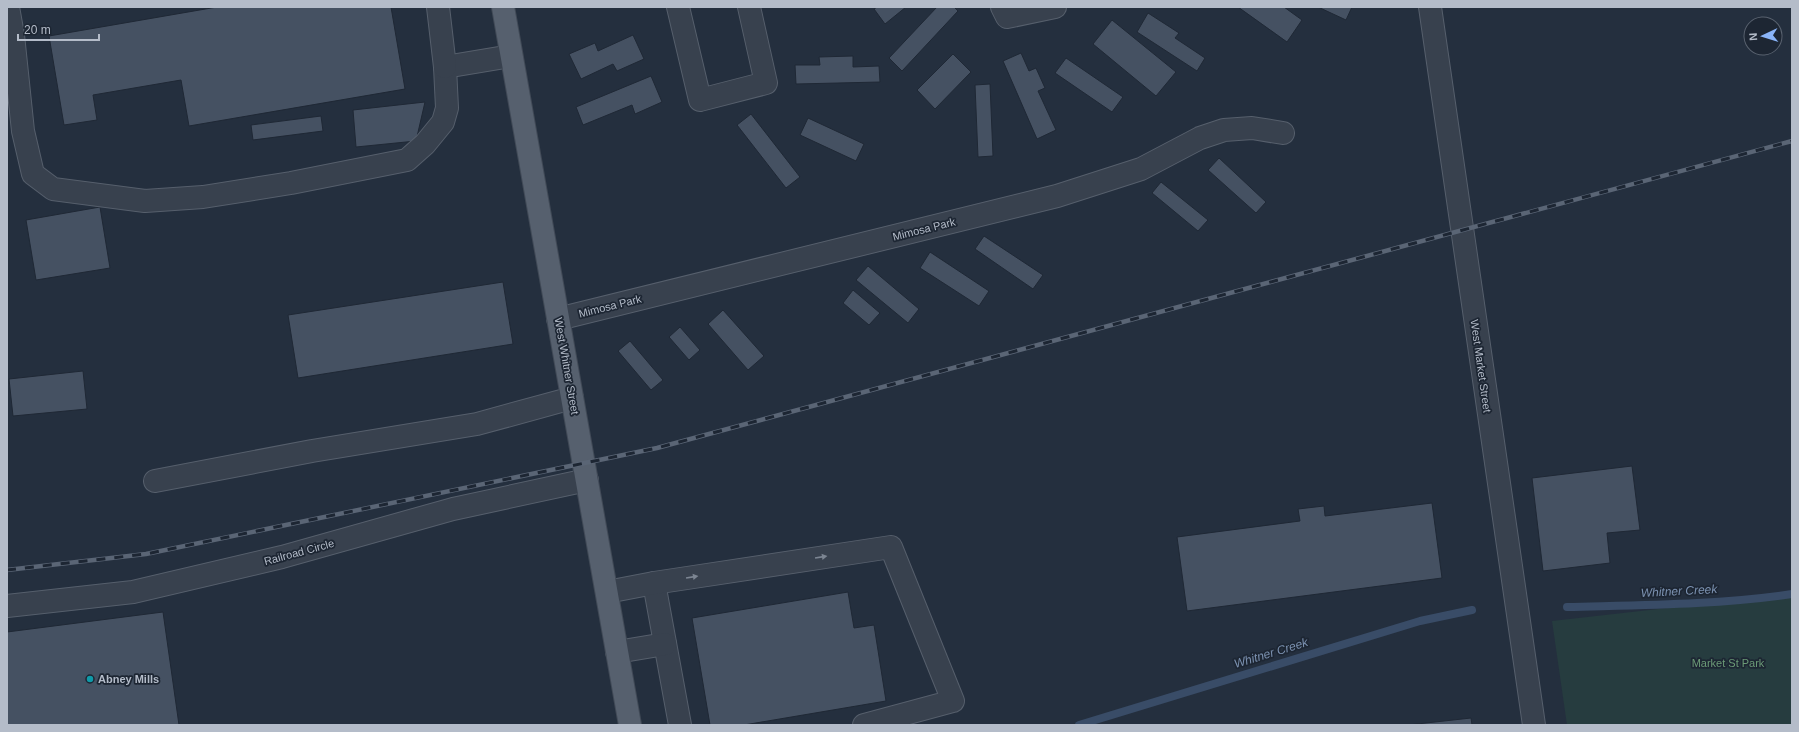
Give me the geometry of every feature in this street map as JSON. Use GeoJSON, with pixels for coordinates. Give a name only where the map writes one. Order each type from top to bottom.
{"type":"FeatureCollection","features":[{"type":"Feature","properties":{"kind":"main road","name":"West Whitner Street"},"geometry":{"type":"LineString","coordinates":[[503,7],[630,725]]}},
{"type":"Feature","properties":{"kind":"street"},"geometry":{"type":"LineString","coordinates":[[8,7],[13,35],[22,131],[33,174],[53,190],[144,201],[204,196],[305,181],[407,160],[424,144],[443,122],[447,108],[445,67],[438,7]]}},
{"type":"Feature","properties":{"kind":"street"},"geometry":{"type":"LineString","coordinates":[[678,7],[700,100],[766,83],[749,7]]}},
{"type":"Feature","properties":{"kind":"street"},"geometry":{"type":"LineString","coordinates":[[1002,7],[1007,17],[1055,7]]}},
{"type":"Feature","properties":{"kind":"street","name":"West Market Street"},"geometry":{"type":"LineString","coordinates":[[1430,7],[1534,725]]}},
{"type":"Feature","properties":{"kind":"street"},"geometry":{"type":"LineString","coordinates":[[445,67],[512,56]]}},
{"type":"Feature","properties":{"kind":"street","name":"Mimosa Park"},"geometry":{"type":"LineString","coordinates":[[558,319],[1057,196],[1141,169],[1200,138],[1224,130],[1252,128],[1283,133]]}},
{"type":"Feature","properties":{"kind":"street"},"geometry":{"type":"LineString","coordinates":[[155,481],[312,451],[477,424],[572,398]]}},
{"type":"Feature","properties":{"kind":"street","name":"Railroad Circle"},"geometry":{"type":"LineString","coordinates":[[7,606],[134,592],[282,557],[453,509],[587,480]]}},
{"type":"Feature","properties":{"kind":"street"},"geometry":{"type":"LineString","coordinates":[[607,592],[654,583],[891,547],[953,701],[864,725]]}},
{"type":"Feature","properties":{"kind":"street"},"geometry":{"type":"LineString","coordinates":[[654,583],[680,725]]}},
{"type":"Feature","properties":{"kind":"street"},"geometry":{"type":"LineString","coordinates":[[617,652],[665,644]]}},
{"type":"Feature","properties":{"kind":"green space","name":"Market St Park"},"geometry":{"type":"Polygon","coordinates":[[[1792,594],[1792,725],[1567,725],[1552,621],[1792,594]]]}},
{"type":"Feature","properties":{"kind":"building"},"geometry":{"type":"Polygon","coordinates":[[[217,7],[391,7],[405,89],[189,126],[181,80],[93,95],[97,120],[64,125],[49,36],[217,7]]]}},
{"type":"Feature","properties":{"kind":"building"},"geometry":{"type":"Polygon","coordinates":[[[877,7],[906,7],[885,24],[874,9],[877,7]]]}},
{"type":"Feature","properties":{"kind":"building"},"geometry":{"type":"Polygon","coordinates":[[[937,7],[954,7],[958,11],[902,71],[889,58],[937,7]]]}},
{"type":"Feature","properties":{"kind":"building"},"geometry":{"type":"Polygon","coordinates":[[[1238,7],[1284,7],[1302,20],[1287,42],[1238,7]]]}},
{"type":"Feature","properties":{"kind":"building"},"geometry":{"type":"Polygon","coordinates":[[[1318,7],[1352,7],[1346,20],[1318,7]]]}},
{"type":"Feature","properties":{"kind":"building"},"geometry":{"type":"Polygon","coordinates":[[[1148,13],[1179,33],[1175,38],[1205,58],[1197,71],[1137,32],[1148,13]]]}},
{"type":"Feature","properties":{"kind":"building"},"geometry":{"type":"Polygon","coordinates":[[[1112,20],[1176,72],[1156,96],[1093,44],[1112,20]]]}},
{"type":"Feature","properties":{"kind":"building"},"geometry":{"type":"Polygon","coordinates":[[[633,35],[644,59],[617,71],[613,64],[581,79],[569,54],[595,43],[598,51],[633,35]]]}},
{"type":"Feature","properties":{"kind":"building"},"geometry":{"type":"Polygon","coordinates":[[[1021,53],[1029,71],[1036,68],[1045,88],[1038,91],[1056,130],[1037,139],[1003,61],[1021,53]]]}},
{"type":"Feature","properties":{"kind":"building"},"geometry":{"type":"Polygon","coordinates":[[[953,54],[971,72],[935,109],[917,90],[953,54]]]}},
{"type":"Feature","properties":{"kind":"building"},"geometry":{"type":"Polygon","coordinates":[[[853,56],[853,67],[879,66],[880,82],[796,84],[795,65],[820,65],[819,57],[853,56]]]}},
{"type":"Feature","properties":{"kind":"building"},"geometry":{"type":"Polygon","coordinates":[[[1066,58],[1123,97],[1112,112],[1055,73],[1066,58]]]}},
{"type":"Feature","properties":{"kind":"building"},"geometry":{"type":"Polygon","coordinates":[[[651,76],[662,102],[635,114],[632,105],[583,125],[576,107],[651,76]]]}},
{"type":"Feature","properties":{"kind":"building"},"geometry":{"type":"Polygon","coordinates":[[[990,84],[993,156],[978,157],[975,85],[990,84]]]}},
{"type":"Feature","properties":{"kind":"building"},"geometry":{"type":"Polygon","coordinates":[[[425,102],[416,141],[356,147],[353,110],[425,102]]]}},
{"type":"Feature","properties":{"kind":"building"},"geometry":{"type":"Polygon","coordinates":[[[751,114],[800,177],[786,188],[737,125],[751,114]]]}},
{"type":"Feature","properties":{"kind":"building"},"geometry":{"type":"Polygon","coordinates":[[[321,116],[323,131],[253,140],[251,125],[321,116]]]}},
{"type":"Feature","properties":{"kind":"building"},"geometry":{"type":"Polygon","coordinates":[[[808,118],[864,144],[856,161],[800,135],[808,118]]]}},
{"type":"Feature","properties":{"kind":"building"},"geometry":{"type":"Polygon","coordinates":[[[1219,158],[1266,202],[1256,213],[1208,170],[1219,158]]]}},
{"type":"Feature","properties":{"kind":"building"},"geometry":{"type":"Polygon","coordinates":[[[1161,182],[1208,220],[1198,231],[1152,193],[1161,182]]]}},
{"type":"Feature","properties":{"kind":"building"},"geometry":{"type":"Polygon","coordinates":[[[100,207],[110,268],[36,280],[26,220],[100,207]]]}},
{"type":"Feature","properties":{"kind":"building"},"geometry":{"type":"Polygon","coordinates":[[[984,236],[1043,275],[1033,289],[975,249],[984,236]]]}},
{"type":"Feature","properties":{"kind":"building"},"geometry":{"type":"Polygon","coordinates":[[[930,252],[989,291],[979,306],[920,268],[930,252]]]}},
{"type":"Feature","properties":{"kind":"building"},"geometry":{"type":"Polygon","coordinates":[[[868,266],[919,309],[908,323],[856,280],[868,266]]]}},
{"type":"Feature","properties":{"kind":"building"},"geometry":{"type":"Polygon","coordinates":[[[503,282],[513,344],[298,378],[288,315],[503,282]]]}},
{"type":"Feature","properties":{"kind":"building"},"geometry":{"type":"Polygon","coordinates":[[[853,290],[880,313],[869,325],[843,303],[853,290]]]}},
{"type":"Feature","properties":{"kind":"building"},"geometry":{"type":"Polygon","coordinates":[[[723,310],[764,356],[748,370],[708,324],[723,310]]]}},
{"type":"Feature","properties":{"kind":"building"},"geometry":{"type":"Polygon","coordinates":[[[680,327],[700,350],[689,360],[669,337],[680,327]]]}},
{"type":"Feature","properties":{"kind":"building"},"geometry":{"type":"Polygon","coordinates":[[[630,341],[663,380],[651,390],[618,351],[630,341]]]}},
{"type":"Feature","properties":{"kind":"building"},"geometry":{"type":"Polygon","coordinates":[[[83,371],[87,409],[13,416],[9,379],[83,371]]]}},
{"type":"Feature","properties":{"kind":"building"},"geometry":{"type":"Polygon","coordinates":[[[1632,466],[1640,530],[1607,533],[1610,563],[1543,571],[1532,478],[1632,466]]]}},
{"type":"Feature","properties":{"kind":"building"},"geometry":{"type":"Polygon","coordinates":[[[1432,503],[1442,578],[1187,611],[1177,537],[1300,521],[1298,509],[1324,506],[1325,516],[1432,503]]]}},
{"type":"Feature","properties":{"kind":"building"},"geometry":{"type":"Polygon","coordinates":[[[848,592],[854,628],[874,625],[886,701],[744,725],[710,725],[692,618],[848,592]]]}},
{"type":"Feature","properties":{"kind":"building","name":"Abney Mills"},"geometry":{"type":"Polygon","coordinates":[[[163,612],[179,725],[7,725],[7,632],[163,612]]]}},
{"type":"Feature","properties":{"kind":"building"},"geometry":{"type":"Polygon","coordinates":[[[1471,718],[1472,725],[1408,725],[1471,718]]]}},
{"type":"Feature","properties":{"kind":"waterway","name":"Whitner Creek"},"geometry":{"type":"LineString","coordinates":[[1567,607],[1708,602],[1764,598],[1792,594]]}},
{"type":"Feature","properties":{"kind":"waterway","name":"Whitner Creek"},"geometry":{"type":"LineString","coordinates":[[1079,725],[1420,621],[1472,610]]}},
{"type":"Feature","properties":{"kind":"railway"},"geometry":{"type":"LineString","coordinates":[[7,570],[146,554],[657,448],[1792,141]]}},
{"type":"Feature","properties":{"kind":"place","name":"Abney Mills"},"geometry":{"type":"Point","coordinates":[90,679]}}]}
